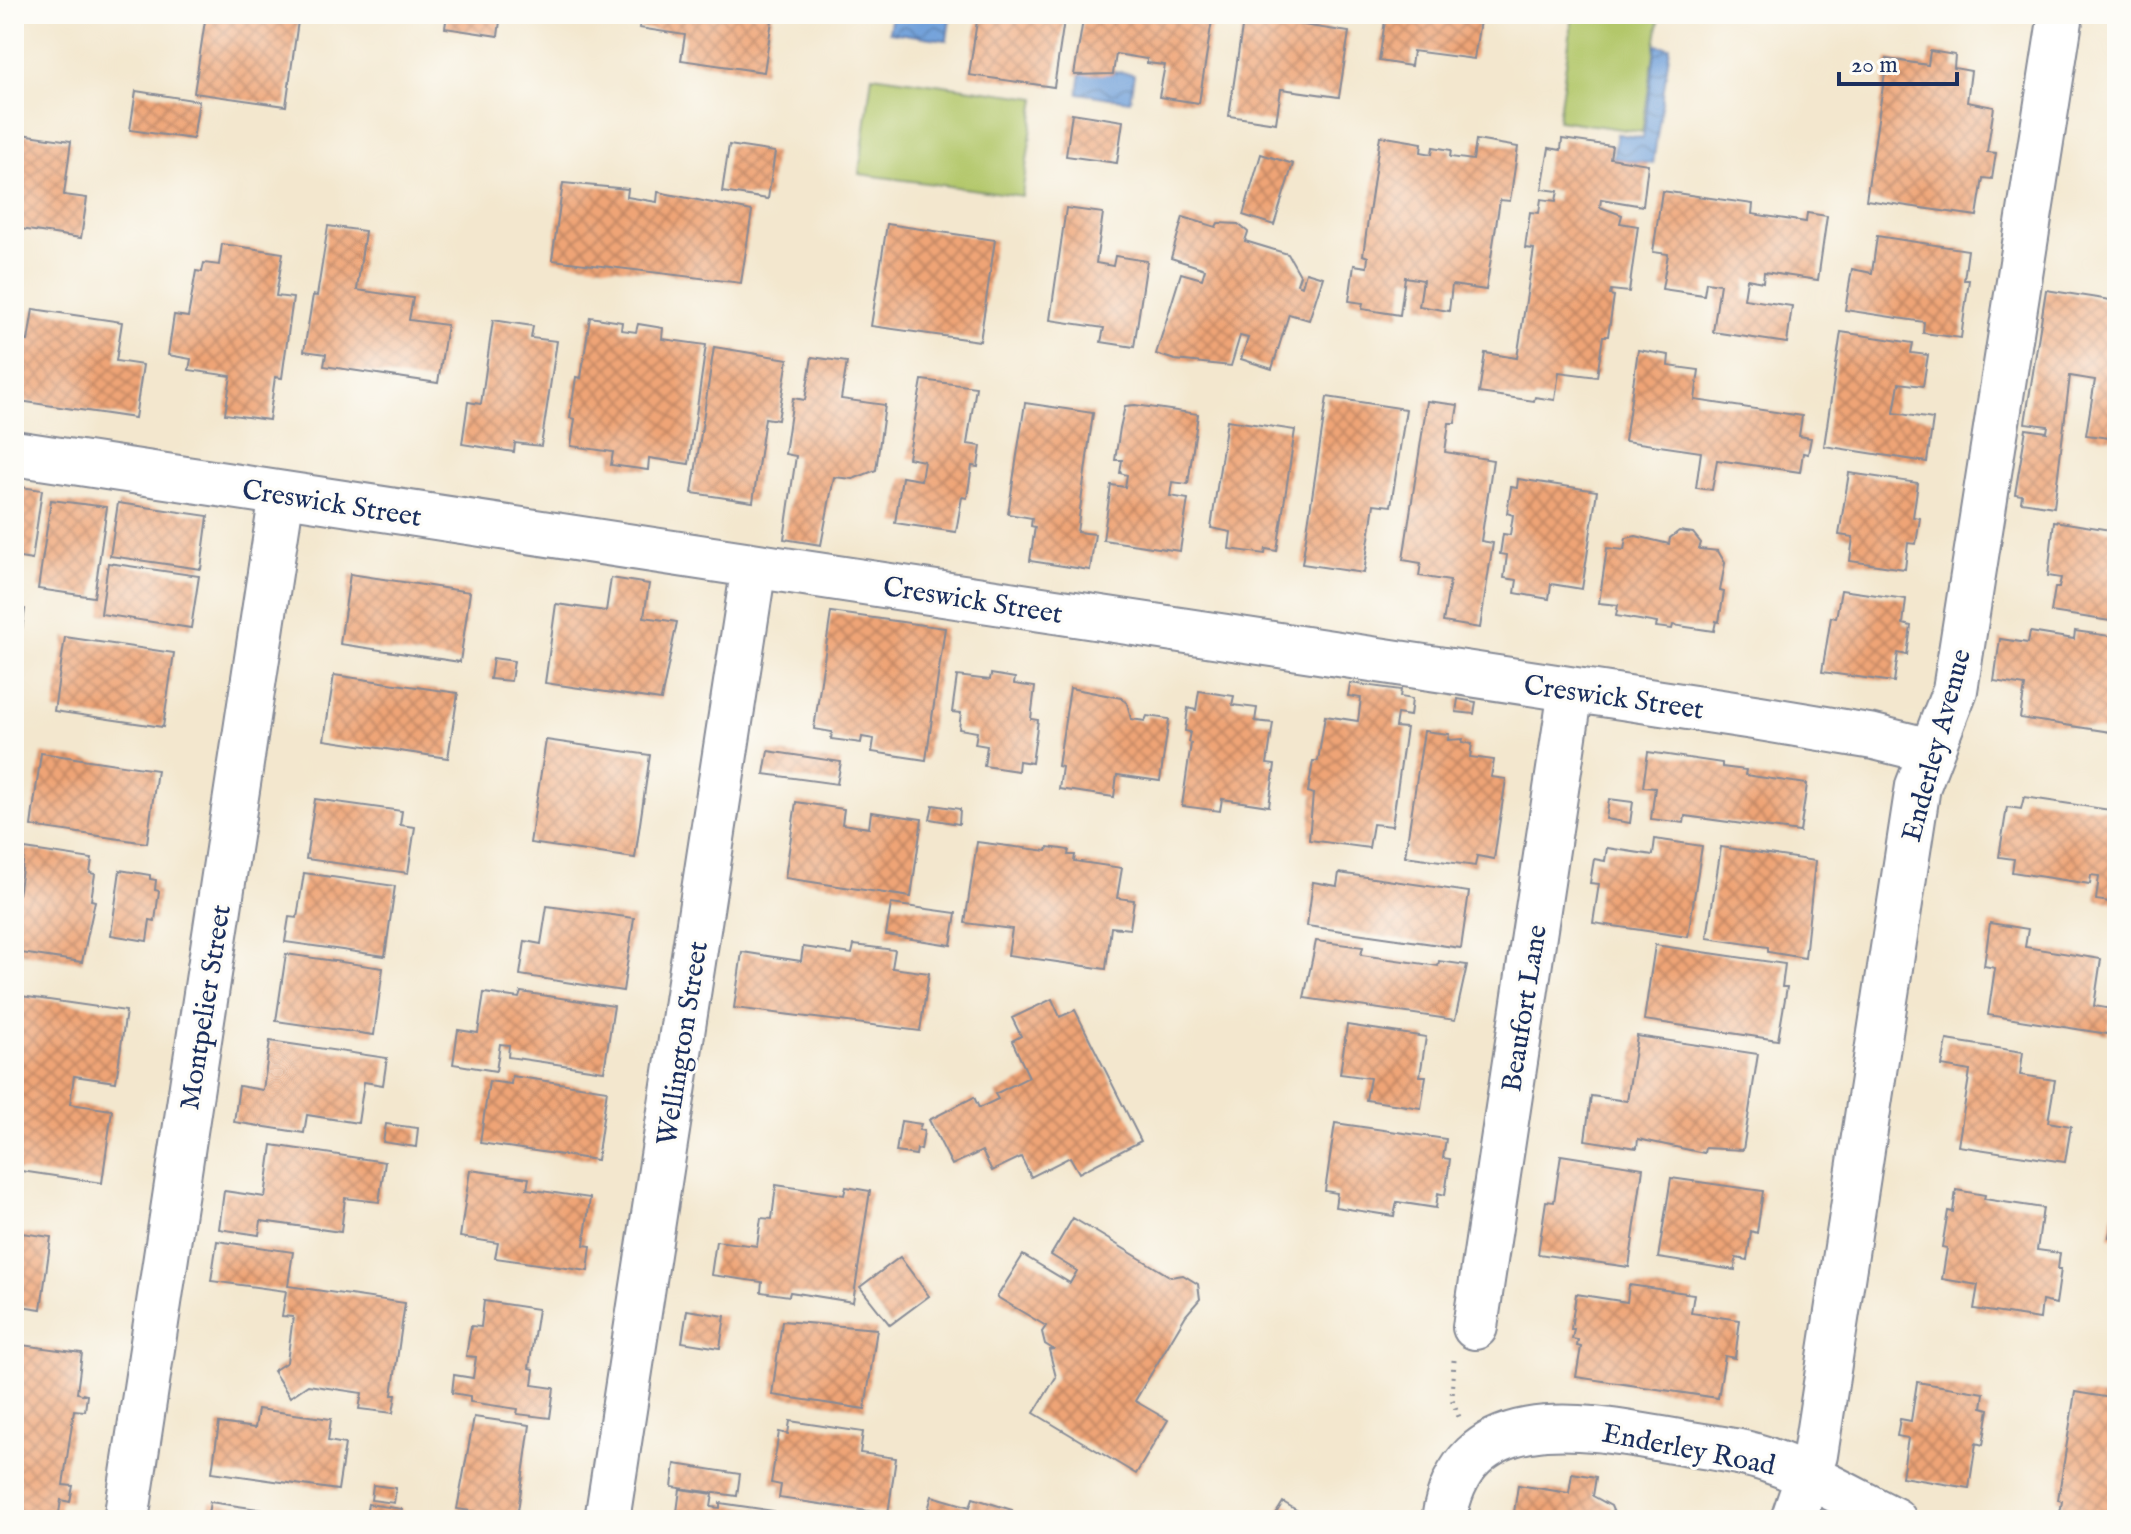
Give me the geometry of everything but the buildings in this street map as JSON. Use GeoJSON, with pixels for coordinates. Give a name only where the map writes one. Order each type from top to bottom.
{"type":"FeatureCollection","features":[{"type":"Feature","properties":{"kind":"street","name":"Enderley Avenue"},"geometry":{"type":"LineString","coordinates":[[1793,1520],[1815,1455],[1918,786],[1955,690],[2061,14]]}},
{"type":"Feature","properties":{"kind":"street","name":"Creswick Street"},"geometry":{"type":"LineString","coordinates":[[14,453],[1874,737],[1931,751]]}},
{"type":"Feature","properties":{"kind":"street","name":"Montpelier Street"},"geometry":{"type":"LineString","coordinates":[[126,1520],[282,494]]}},
{"type":"Feature","properties":{"kind":"street","name":"Wellington Street"},"geometry":{"type":"LineString","coordinates":[[607,1520],[754,566]]}},
{"type":"Feature","properties":{"kind":"street","name":"Beaufort Lane"},"geometry":{"type":"LineString","coordinates":[[1465,1342],[1571,690]]}},
{"type":"Feature","properties":{"kind":"street","name":"Enderley Road"},"geometry":{"type":"LineString","coordinates":[[1470,1437],[1503,1437],[1527,1428],[1562,1424],[1763,1458],[1807,1475],[1894,1520]]}},
{"type":"Feature","properties":{"kind":"street"},"geometry":{"type":"LineString","coordinates":[[1444,1520],[1470,1437]]}},
{"type":"Feature","properties":{"kind":"path"},"geometry":{"type":"LineString","coordinates":[[1465,1342],[1452,1399],[1470,1437]]}},
{"type":"Feature","properties":{"kind":"green space"},"geometry":{"type":"Polygon","coordinates":[[[1573,14],[1660,14],[1642,132],[1558,120],[1573,14]]]}},
{"type":"Feature","properties":{"kind":"green space"},"geometry":{"type":"Polygon","coordinates":[[[872,75],[1036,98],[1022,196],[859,174],[872,75]]]}},
{"type":"Feature","properties":{"kind":"water"},"geometry":{"type":"Polygon","coordinates":[[[892,14],[950,18],[947,40],[889,32],[892,14]]]}},
{"type":"Feature","properties":{"kind":"water"},"geometry":{"type":"Polygon","coordinates":[[[1656,45],[1670,47],[1653,164],[1613,158],[1617,134],[1643,138],[1656,45]]]}},
{"type":"Feature","properties":{"kind":"water"},"geometry":{"type":"Polygon","coordinates":[[[1082,66],[1134,74],[1130,101],[1078,93],[1082,66]]]}}]}
